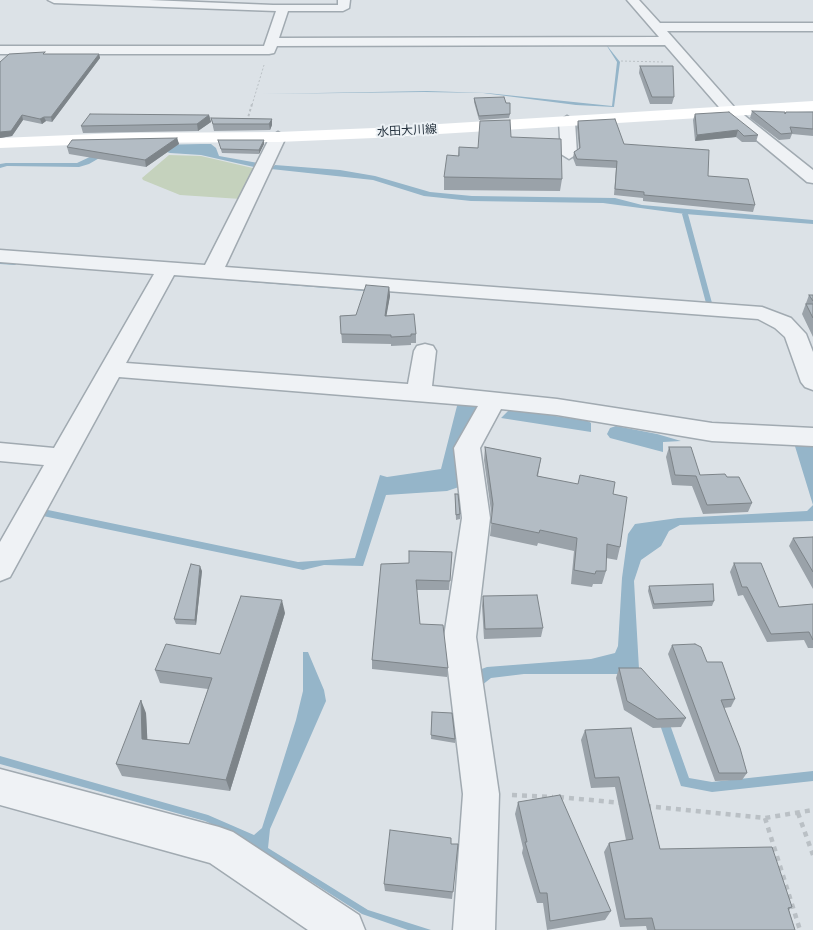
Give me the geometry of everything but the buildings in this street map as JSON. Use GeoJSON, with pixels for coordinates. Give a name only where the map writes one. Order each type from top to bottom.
{"type":"FeatureCollection","features":[{"type":"Feature","properties":{"kind":"main road","name":"水田大川線"},"geometry":{"type":"LineString","coordinates":[[0,143],[119,138],[278,137],[813,107]]}},
{"type":"Feature","properties":{"kind":"street"},"geometry":{"type":"LineString","coordinates":[[54,0],[283,8],[343,8],[344,0]]}},
{"type":"Feature","properties":{"kind":"street"},"geometry":{"type":"LineString","coordinates":[[633,0],[730,111],[813,178]]}},
{"type":"Feature","properties":{"kind":"street"},"geometry":{"type":"LineString","coordinates":[[271,46],[283,8]]}},
{"type":"Feature","properties":{"kind":"street"},"geometry":{"type":"LineString","coordinates":[[655,27],[813,27]]}},
{"type":"Feature","properties":{"kind":"street"},"geometry":{"type":"LineString","coordinates":[[0,50],[668,41]]}},
{"type":"Feature","properties":{"kind":"street"},"geometry":{"type":"LineString","coordinates":[[567,121],[569,154]]}},
{"type":"Feature","properties":{"kind":"street"},"geometry":{"type":"LineString","coordinates":[[212,272],[278,137]]}},
{"type":"Feature","properties":{"kind":"street"},"geometry":{"type":"LineString","coordinates":[[0,256],[762,313],[783,323],[795,334],[813,382]]}},
{"type":"Feature","properties":{"kind":"street"},"geometry":{"type":"LineString","coordinates":[[0,569],[167,269]]}},
{"type":"Feature","properties":{"kind":"street"},"geometry":{"type":"LineString","coordinates":[[419,392],[425,351]]}},
{"type":"Feature","properties":{"kind":"street"},"geometry":{"type":"LineString","coordinates":[[112,369],[419,392],[557,407],[712,432],[813,437]]}},
{"type":"Feature","properties":{"kind":"street"},"geometry":{"type":"LineString","coordinates":[[474,930],[481,794],[460,637],[476,518],[468,448],[493,401]]}},
{"type":"Feature","properties":{"kind":"street"},"geometry":{"type":"LineString","coordinates":[[0,452],[62,458]]}},
{"type":"Feature","properties":{"kind":"street"},"geometry":{"type":"LineString","coordinates":[[0,787],[219,846],[344,930]]}},
{"type":"Feature","properties":{"kind":"path"},"geometry":{"type":"LineString","coordinates":[[242,137],[271,46]]}},
{"type":"Feature","properties":{"kind":"path"},"geometry":{"type":"LineString","coordinates":[[621,60],[688,63]]}},
{"type":"Feature","properties":{"kind":"path"},"geometry":{"type":"LineString","coordinates":[[481,794],[557,797],[626,804]]}},
{"type":"Feature","properties":{"kind":"path"},"geometry":{"type":"LineString","coordinates":[[636,805],[764,818],[813,810]]}},
{"type":"Feature","properties":{"kind":"path"},"geometry":{"type":"LineString","coordinates":[[798,813],[813,855]]}},
{"type":"Feature","properties":{"kind":"path"},"geometry":{"type":"LineString","coordinates":[[764,818],[800,930]]}},
{"type":"Feature","properties":{"kind":"green space"},"geometry":{"type":"Polygon","coordinates":[[[169,155],[201,156],[257,169],[241,199],[180,195],[142,178],[169,155]]]}},
{"type":"Feature","properties":{"kind":"water"},"geometry":{"type":"Polygon","coordinates":[[[605,43],[620,62],[614,107],[576,105],[483,93],[262,94],[427,91],[487,93],[612,106],[617,62],[605,43]]]}},
{"type":"Feature","properties":{"kind":"water"},"geometry":{"type":"Polygon","coordinates":[[[211,144],[216,148],[219,156],[258,163],[254,167],[201,155],[170,153],[157,149],[115,149],[89,164],[79,167],[7,166],[0,168],[0,164],[6,163],[77,163],[113,146],[211,144]]]}},
{"type":"Feature","properties":{"kind":"water"},"geometry":{"type":"Polygon","coordinates":[[[275,165],[340,170],[375,176],[430,192],[472,196],[615,198],[642,205],[813,220],[813,224],[685,214],[603,203],[471,201],[424,196],[373,180],[271,169],[275,165]]]}},
{"type":"Feature","properties":{"kind":"water"},"geometry":{"type":"Polygon","coordinates":[[[458,402],[475,403],[479,416],[459,487],[447,491],[386,495],[363,566],[324,565],[303,570],[43,516],[48,510],[298,562],[355,558],[380,475],[387,477],[441,469],[458,402]]]}},
{"type":"Feature","properties":{"kind":"water"},"geometry":{"type":"Polygon","coordinates":[[[510,409],[588,421],[591,423],[591,432],[501,418],[510,409]]]}},
{"type":"Feature","properties":{"kind":"water"},"geometry":{"type":"Polygon","coordinates":[[[616,426],[681,441],[663,442],[663,452],[610,438],[607,434],[610,428],[616,426]]]}},
{"type":"Feature","properties":{"kind":"water"},"geometry":{"type":"Polygon","coordinates":[[[794,443],[813,444],[813,505],[794,443]]]}},
{"type":"Feature","properties":{"kind":"water"},"geometry":{"type":"Polygon","coordinates":[[[813,505],[813,521],[680,525],[669,531],[661,546],[641,560],[634,581],[639,669],[630,674],[524,674],[491,678],[477,689],[479,670],[487,667],[591,659],[615,653],[618,646],[622,578],[628,534],[635,524],[678,518],[807,511],[813,505]]]}},
{"type":"Feature","properties":{"kind":"water"},"geometry":{"type":"Polygon","coordinates":[[[303,652],[308,652],[324,690],[326,701],[270,829],[268,848],[368,910],[431,930],[408,930],[362,914],[244,839],[205,821],[0,764],[0,756],[208,815],[254,835],[262,828],[296,720],[303,691],[303,652]]]}},
{"type":"Feature","properties":{"kind":"waterway"},"geometry":{"type":"LineString","coordinates":[[685,214],[709,303]]}},
{"type":"Feature","properties":{"kind":"waterway"},"geometry":{"type":"LineString","coordinates":[[0,262],[15,263]]}},
{"type":"Feature","properties":{"kind":"waterway"},"geometry":{"type":"LineString","coordinates":[[164,274],[364,289]]}},
{"type":"Feature","properties":{"kind":"waterway"},"geometry":{"type":"LineString","coordinates":[[663,719],[685,782],[712,787],[813,776]]}}]}
